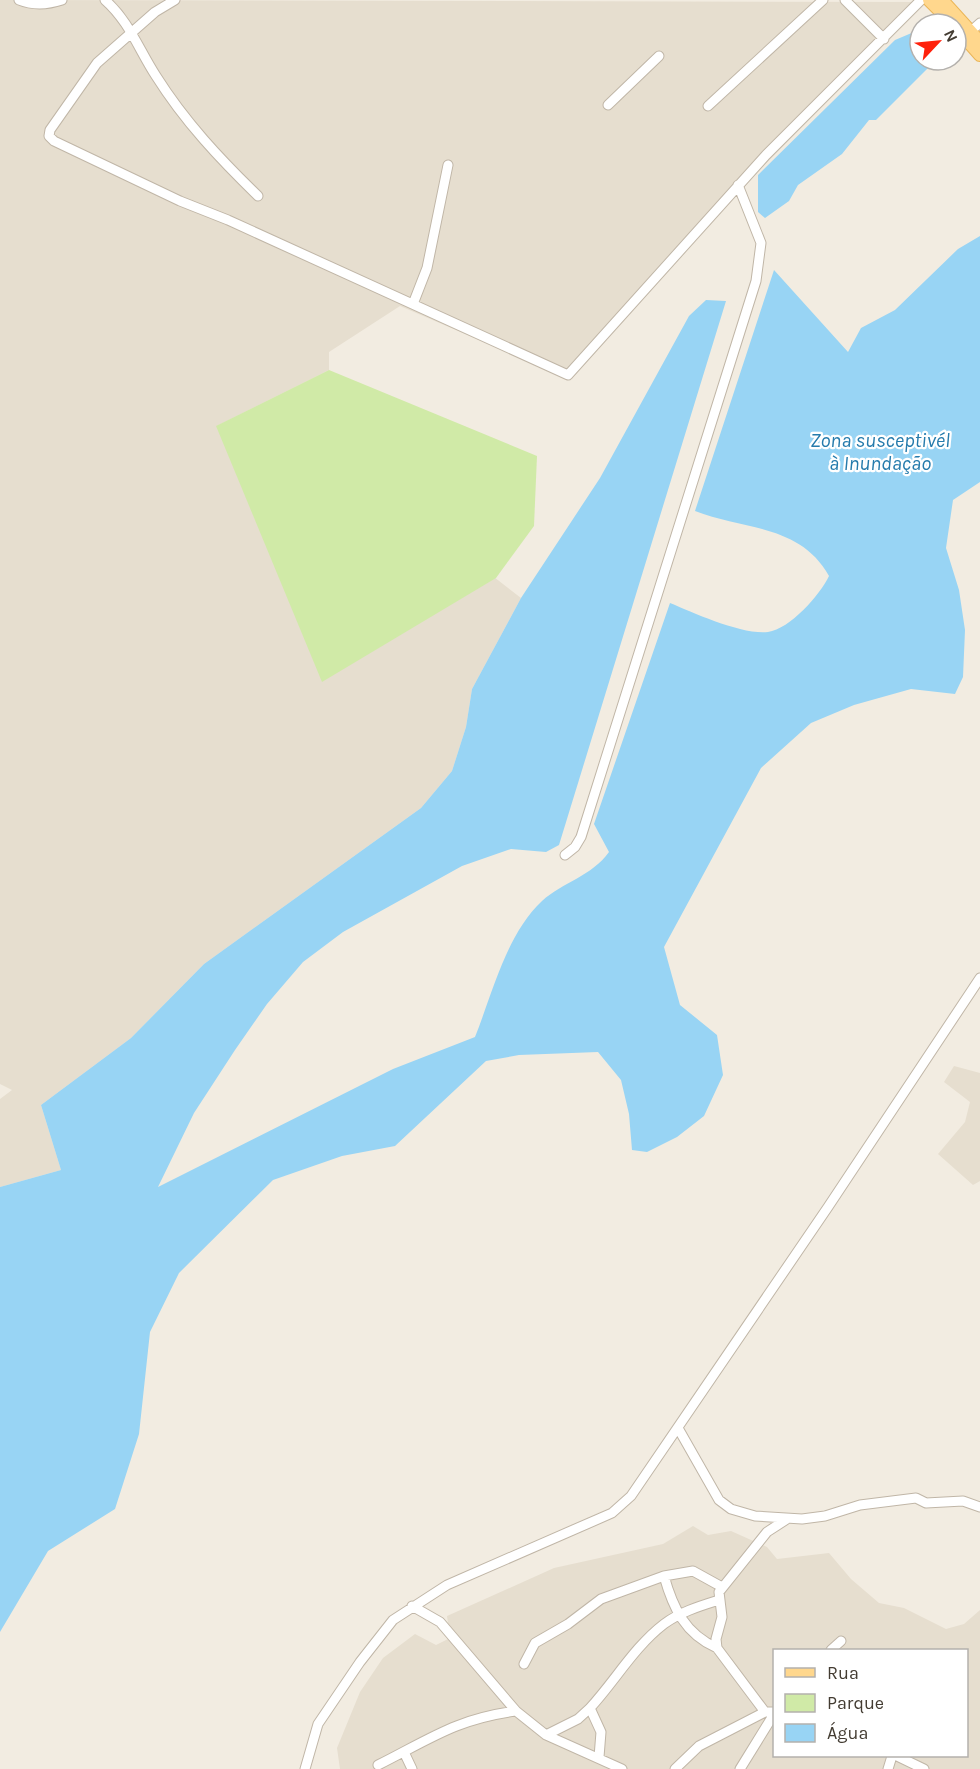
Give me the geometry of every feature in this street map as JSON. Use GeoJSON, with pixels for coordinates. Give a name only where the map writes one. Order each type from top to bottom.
{"type":"FeatureCollection","features":[{"type":"Feature","properties":{"kind":"main road"},"geometry":{"type":"LineString","coordinates":[[929,0],[941,12]]}},
{"type":"Feature","properties":{"kind":"main road"},"geometry":{"type":"LineString","coordinates":[[942,0],[976,27],[980,42]]}},
{"type":"Feature","properties":{"kind":"main road"},"geometry":{"type":"LineString","coordinates":[[968,42],[980,55]]}},
{"type":"Feature","properties":{"kind":"street"},"geometry":{"type":"LineString","coordinates":[[19,0],[30,4],[51,4],[62,0]]}},
{"type":"Feature","properties":{"kind":"street"},"geometry":{"type":"LineString","coordinates":[[105,0],[122,16],[156,76],[205,144],[258,196]]}},
{"type":"Feature","properties":{"kind":"street"},"geometry":{"type":"LineString","coordinates":[[175,0],[131,32],[97,63],[50,130],[49,136],[54,141],[180,201],[228,220],[568,375],[738,185],[921,0]]}},
{"type":"Feature","properties":{"kind":"street"},"geometry":{"type":"LineString","coordinates":[[708,106],[823,0]]}},
{"type":"Feature","properties":{"kind":"street"},"geometry":{"type":"LineString","coordinates":[[845,0],[884,39]]}},
{"type":"Feature","properties":{"kind":"street"},"geometry":{"type":"LineString","coordinates":[[608,105],[659,56]]}},
{"type":"Feature","properties":{"kind":"street"},"geometry":{"type":"LineString","coordinates":[[413,304],[427,268],[448,165]]}},
{"type":"Feature","properties":{"kind":"street"},"geometry":{"type":"LineString","coordinates":[[565,855],[571,852],[581,837],[756,281],[761,243],[738,185]]}},
{"type":"Feature","properties":{"kind":"street"},"geometry":{"type":"LineString","coordinates":[[305,1769],[318,1724],[377,1638],[393,1620],[447,1585],[612,1513],[631,1497],[980,978]]}},
{"type":"Feature","properties":{"kind":"street"},"geometry":{"type":"LineString","coordinates":[[678,1428],[719,1500],[731,1509],[756,1516],[787,1519],[825,1516],[860,1505],[916,1498],[926,1503],[963,1501],[980,1507]]}},
{"type":"Feature","properties":{"kind":"street"},"geometry":{"type":"LineString","coordinates":[[717,1648],[716,1639],[722,1617],[719,1600],[722,1587],[767,1532],[787,1519]]}},
{"type":"Feature","properties":{"kind":"street"},"geometry":{"type":"LineString","coordinates":[[524,1664],[535,1643],[568,1624],[601,1599],[664,1576],[693,1571],[722,1587]]}},
{"type":"Feature","properties":{"kind":"street"},"geometry":{"type":"LineString","coordinates":[[664,1576],[678,1616],[706,1643],[717,1648],[771,1713]]}},
{"type":"Feature","properties":{"kind":"street"},"geometry":{"type":"LineString","coordinates":[[546,1735],[578,1719],[590,1708],[638,1648],[664,1624],[719,1600]]}},
{"type":"Feature","properties":{"kind":"street"},"geometry":{"type":"LineString","coordinates":[[412,1606],[440,1622],[516,1711],[546,1735],[622,1769]]}},
{"type":"Feature","properties":{"kind":"street"},"geometry":{"type":"LineString","coordinates":[[832,1649],[841,1641]]}},
{"type":"Feature","properties":{"kind":"street"},"geometry":{"type":"LineString","coordinates":[[590,1708],[601,1732],[599,1757]]}},
{"type":"Feature","properties":{"kind":"street"},"geometry":{"type":"LineString","coordinates":[[378,1765],[438,1732],[464,1721],[516,1711]]}},
{"type":"Feature","properties":{"kind":"street"},"geometry":{"type":"LineString","coordinates":[[743,1768],[771,1713]]}},
{"type":"Feature","properties":{"kind":"street"},"geometry":{"type":"LineString","coordinates":[[675,1769],[699,1746],[771,1713]]}},
{"type":"Feature","properties":{"kind":"street"},"geometry":{"type":"LineString","coordinates":[[404,1752],[412,1769]]}},
{"type":"Feature","properties":{"kind":"street"},"geometry":{"type":"LineString","coordinates":[[901,1757],[924,1769]]}},
{"type":"Feature","properties":{"kind":"shaded area"},"geometry":{"type":"Polygon","coordinates":[[[0,0],[925,2],[915,12],[908,12],[908,19],[722,208],[565,377],[400,306],[329,352],[329,370],[217,426],[494,577],[521,598],[472,689],[466,727],[452,771],[421,808],[204,964],[131,1038],[41,1105],[61,1170],[0,1187],[0,1099],[12,1090],[0,1084],[0,0]]]}},
{"type":"Feature","properties":{"kind":"shaded area"},"geometry":{"type":"Polygon","coordinates":[[[954,1066],[980,1073],[980,1181],[973,1185],[938,1154],[965,1122],[970,1102],[944,1082],[954,1066]]]}},
{"type":"Feature","properties":{"kind":"shaded area"},"geometry":{"type":"Polygon","coordinates":[[[693,1526],[708,1535],[731,1531],[767,1547],[777,1559],[829,1553],[851,1579],[879,1603],[904,1608],[946,1629],[964,1624],[980,1610],[980,1769],[340,1769],[337,1748],[360,1692],[383,1658],[415,1634],[436,1645],[450,1638],[447,1616],[554,1568],[663,1544],[693,1526]]]}},
{"type":"Feature","properties":{"kind":"green space"},"geometry":{"type":"Polygon","coordinates":[[[329,370],[537,456],[534,526],[496,578],[322,682],[216,426],[329,370]]]}},
{"type":"Feature","properties":{"kind":"water"},"geometry":{"type":"Polygon","coordinates":[[[908,35],[908,72],[924,72],[876,120],[869,120],[842,154],[798,185],[789,201],[765,218],[758,212],[758,175],[895,40],[908,35]]]}},
{"type":"Feature","properties":{"kind":"water","name":"Zona susceptivél à Inundação"},"geometry":{"type":"Polygon","coordinates":[[[980,236],[980,482],[953,500],[946,548],[959,590],[965,630],[963,677],[955,694],[911,689],[854,705],[811,723],[761,768],[664,947],[680,1005],[717,1035],[723,1075],[704,1116],[677,1137],[647,1152],[632,1150],[629,1114],[621,1080],[598,1052],[519,1055],[486,1061],[395,1146],[342,1156],[273,1180],[179,1273],[150,1332],[139,1434],[115,1509],[48,1551],[0,1632],[0,1187],[61,1170],[41,1105],[131,1038],[204,964],[421,808],[452,771],[466,727],[472,689],[521,598],[600,478],[689,316],[706,300],[726,301],[559,845],[546,852],[511,849],[462,866],[343,932],[303,962],[267,1004],[194,1113],[158,1187],[393,1069],[475,1037],[502,965],[519,930],[550,894],[586,873],[609,852],[594,824],[670,603],[732,627],[768,632],[777,630],[795,618],[819,592],[829,576],[817,559],[803,547],[787,538],[695,511],[774,270],[848,352],[861,328],[895,310],[958,249],[980,236]]]}}]}
